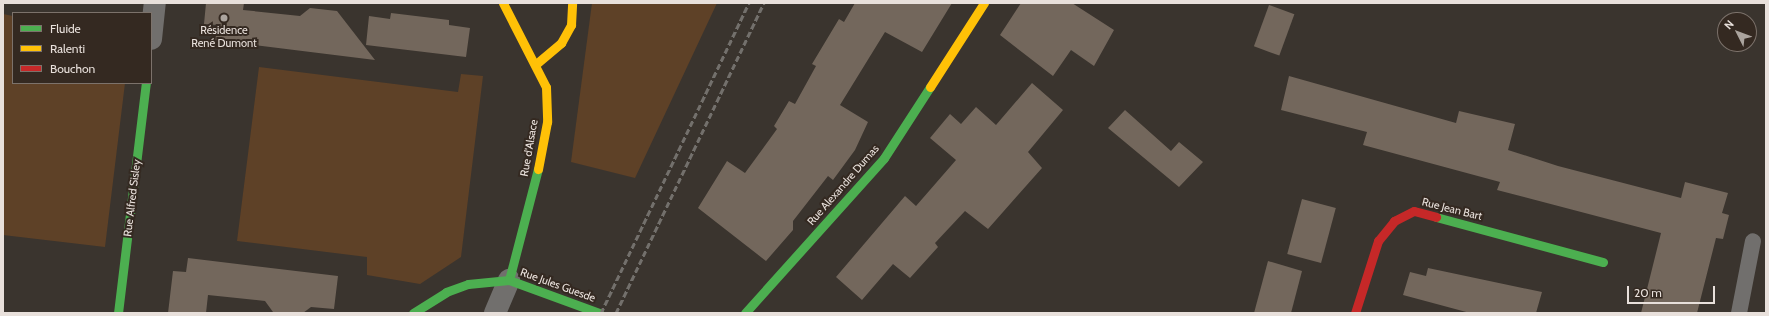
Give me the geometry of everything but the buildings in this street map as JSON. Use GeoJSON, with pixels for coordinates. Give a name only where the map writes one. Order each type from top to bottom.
{"type":"FeatureCollection","features":[{"type":"Feature","properties":{"kind":"street"},"geometry":{"type":"LineString","coordinates":[[152,30],[155,3]]}},
{"type":"Feature","properties":{"kind":"street","name":"Rue d'Alsace"},"geometry":{"type":"LineString","coordinates":[[503,3],[536,64],[546,87],[547,122],[532,197],[509,280]]}},
{"type":"Feature","properties":{"kind":"street"},"geometry":{"type":"LineString","coordinates":[[536,64],[561,43],[571,26],[572,3]]}},
{"type":"Feature","properties":{"kind":"street","name":"Rue Alexandre Dumas"},"geometry":{"type":"LineString","coordinates":[[745,313],[884,158],[984,3]]}},
{"type":"Feature","properties":{"kind":"street","name":"Rue Alfred Sisley"},"geometry":{"type":"LineString","coordinates":[[118,313],[146,84]]}},
{"type":"Feature","properties":{"kind":"street","name":"Rue Jean Bart"},"geometry":{"type":"LineString","coordinates":[[1355,313],[1378,242],[1394,220],[1414,211],[1603,262]]}},
{"type":"Feature","properties":{"kind":"street"},"geometry":{"type":"LineString","coordinates":[[413,313],[446,292],[468,284],[509,280],[495,313]]}},
{"type":"Feature","properties":{"kind":"street","name":"Rue Jules Guesde"},"geometry":{"type":"LineString","coordinates":[[509,280],[599,313]]}},
{"type":"Feature","properties":{"kind":"lane"},"geometry":{"type":"LineString","coordinates":[[1739,313],[1753,241]]}},
{"type":"Feature","properties":{"kind":"shaded area"},"geometry":{"type":"Polygon","coordinates":[[[592,3],[717,3],[635,178],[571,162],[592,3]]]}},
{"type":"Feature","properties":{"kind":"shaded area"},"geometry":{"type":"Polygon","coordinates":[[[3,14],[12,16],[12,84],[125,84],[105,247],[3,235],[3,14]]]}},
{"type":"Feature","properties":{"kind":"shaded area"},"geometry":{"type":"Polygon","coordinates":[[[259,67],[458,92],[461,74],[483,76],[461,257],[420,284],[367,275],[367,257],[237,241],[259,67]]]}},
{"type":"Feature","properties":{"kind":"railway"},"geometry":{"type":"LineString","coordinates":[[601,313],[749,3]]}},
{"type":"Feature","properties":{"kind":"railway"},"geometry":{"type":"LineString","coordinates":[[616,313],[764,3]]}},
{"type":"Feature","properties":{"kind":"traffic: fast"},"geometry":{"type":"LineString","coordinates":[[118,313],[146,84]]}},
{"type":"Feature","properties":{"kind":"traffic: fast"},"geometry":{"type":"LineString","coordinates":[[745,313],[884,158],[930,87]]}},
{"type":"Feature","properties":{"kind":"traffic: fast"},"geometry":{"type":"LineString","coordinates":[[509,280],[538,169]]}},
{"type":"Feature","properties":{"kind":"traffic: fast"},"geometry":{"type":"LineString","coordinates":[[1436,217],[1603,262]]}},
{"type":"Feature","properties":{"kind":"traffic: fast"},"geometry":{"type":"LineString","coordinates":[[413,313],[446,292],[468,284],[509,280],[599,313]]}},
{"type":"Feature","properties":{"kind":"traffic: slow"},"geometry":{"type":"LineString","coordinates":[[503,3],[546,87],[547,122],[538,169]]}},
{"type":"Feature","properties":{"kind":"traffic: slow"},"geometry":{"type":"LineString","coordinates":[[536,64],[561,43],[571,25],[572,3]]}},
{"type":"Feature","properties":{"kind":"traffic: slow"},"geometry":{"type":"LineString","coordinates":[[930,87],[984,3]]}},
{"type":"Feature","properties":{"kind":"traffic: jam"},"geometry":{"type":"LineString","coordinates":[[1355,313],[1378,241],[1394,221],[1414,211],[1436,217]]}},
{"type":"Feature","properties":{"kind":"place","name":"Résidence René Dumont"},"geometry":{"type":"Point","coordinates":[224,18]}}]}
